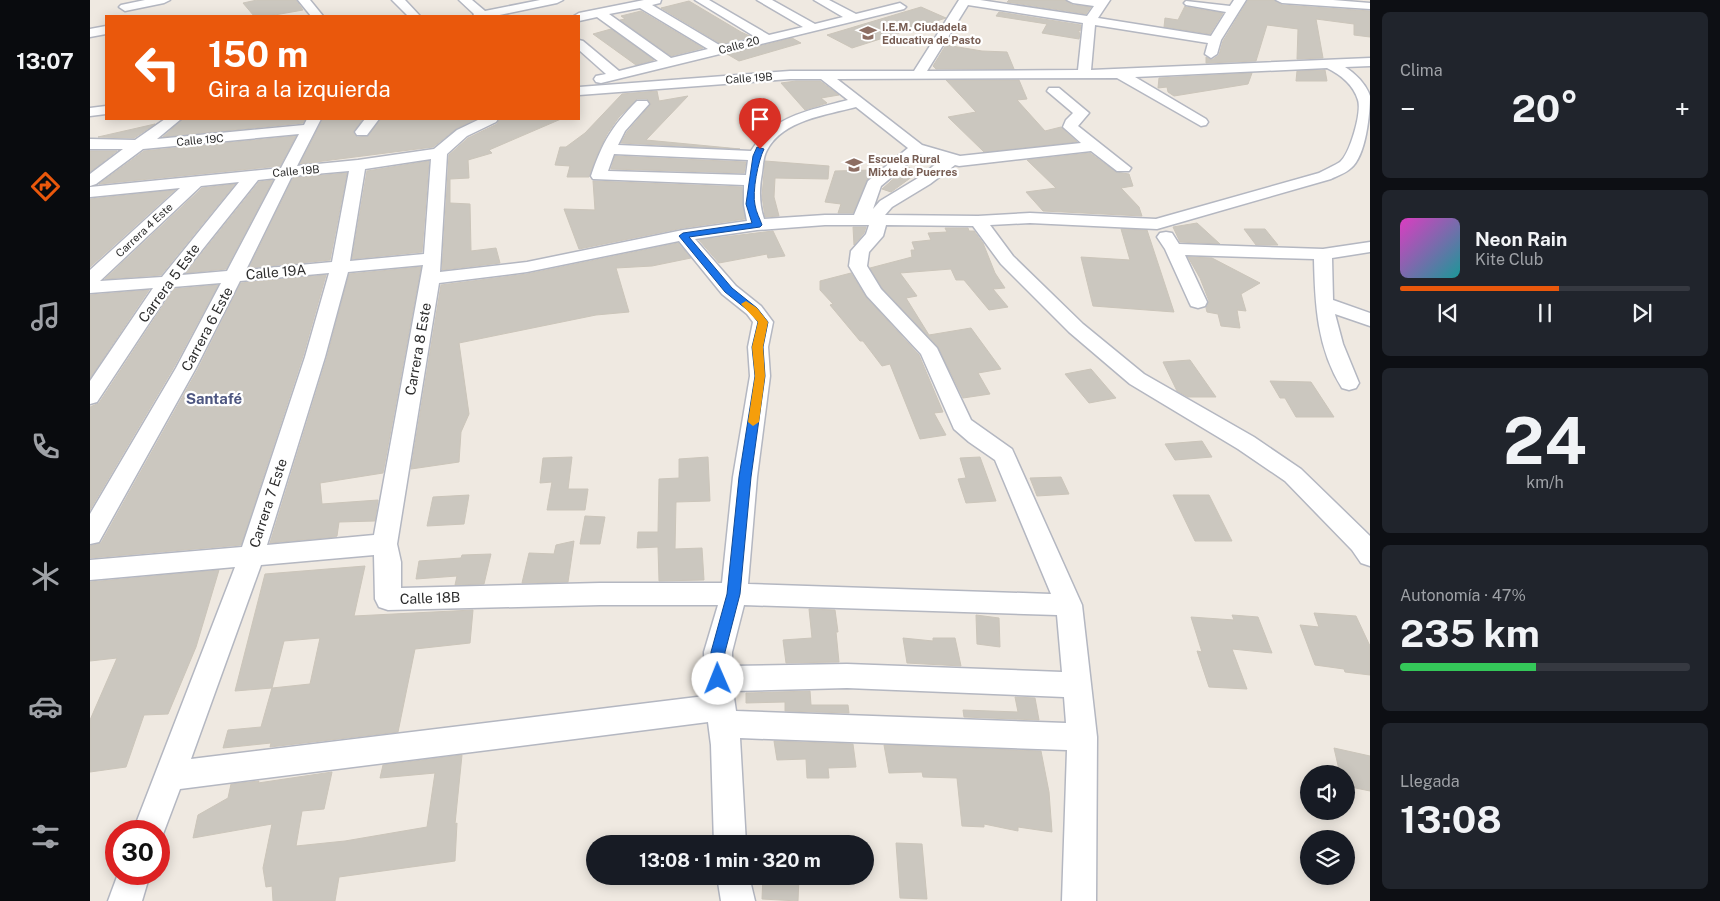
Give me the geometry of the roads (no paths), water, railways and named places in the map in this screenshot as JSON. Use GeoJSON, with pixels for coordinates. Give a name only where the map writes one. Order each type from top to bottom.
{"type":"FeatureCollection","features":[{"type":"Feature","properties":{"kind":"street"},"geometry":{"type":"LineString","coordinates":[[125,8],[164,0]]}},
{"type":"Feature","properties":{"kind":"street"},"geometry":{"type":"LineString","coordinates":[[304,0],[316,15]]}},
{"type":"Feature","properties":{"kind":"street"},"geometry":{"type":"LineString","coordinates":[[398,0],[413,15]]}},
{"type":"Feature","properties":{"kind":"street"},"geometry":{"type":"LineString","coordinates":[[465,0],[481,15]]}},
{"type":"Feature","properties":{"kind":"street"},"geometry":{"type":"LineString","coordinates":[[487,15],[556,0]]}},
{"type":"Feature","properties":{"kind":"street"},"geometry":{"type":"LineString","coordinates":[[580,17],[659,0]]}},
{"type":"Feature","properties":{"kind":"street"},"geometry":{"type":"LineString","coordinates":[[701,0],[766,38]]}},
{"type":"Feature","properties":{"kind":"street"},"geometry":{"type":"LineString","coordinates":[[764,0],[814,28]]}},
{"type":"Feature","properties":{"kind":"street"},"geometry":{"type":"LineString","coordinates":[[820,0],[854,18]]}},
{"type":"Feature","properties":{"kind":"street","name":"Calle 20"},"geometry":{"type":"LineString","coordinates":[[580,87],[616,75],[900,7],[886,0]]}},
{"type":"Feature","properties":{"kind":"street"},"geometry":{"type":"LineString","coordinates":[[1073,0],[1102,2],[1089,22],[1084,74]]}},
{"type":"Feature","properties":{"kind":"street"},"geometry":{"type":"LineString","coordinates":[[1288,0],[1370,6]]}},
{"type":"Feature","properties":{"kind":"street"},"geometry":{"type":"LineString","coordinates":[[920,74],[965,1],[1089,22],[1215,40]]}},
{"type":"Feature","properties":{"kind":"street"},"geometry":{"type":"LineString","coordinates":[[1190,3],[1236,5],[1215,40],[1205,70]]}},
{"type":"Feature","properties":{"kind":"street"},"geometry":{"type":"LineString","coordinates":[[642,4],[720,50]]}},
{"type":"Feature","properties":{"kind":"street"},"geometry":{"type":"LineString","coordinates":[[599,13],[669,63]]}},
{"type":"Feature","properties":{"kind":"street"},"geometry":{"type":"LineString","coordinates":[[90,25],[105,22]]}},
{"type":"Feature","properties":{"kind":"street"},"geometry":{"type":"LineString","coordinates":[[90,33],[105,30]]}},
{"type":"Feature","properties":{"kind":"street"},"geometry":{"type":"LineString","coordinates":[[580,45],[616,75]]}},
{"type":"Feature","properties":{"kind":"street","name":"Calle 19B"},"geometry":{"type":"LineString","coordinates":[[580,91],[790,75],[1120,74],[1370,62]]}},
{"type":"Feature","properties":{"kind":"street"},"geometry":{"type":"LineString","coordinates":[[431,279],[528,267],[683,236],[757,225],[825,220],[1030,218],[1158,224],[1325,176],[1346,165],[1356,152],[1367,127],[1366,101],[1350,75],[1328,63]]}},
{"type":"Feature","properties":{"kind":"street"},"geometry":{"type":"LineString","coordinates":[[824,74],[917,148],[958,161],[1093,146]]}},
{"type":"Feature","properties":{"kind":"street"},"geometry":{"type":"LineString","coordinates":[[1120,74],[1201,122]]}},
{"type":"Feature","properties":{"kind":"street"},"geometry":{"type":"LineString","coordinates":[[1054,91],[1082,113],[1071,123],[1070,127],[1123,168]]}},
{"type":"Feature","properties":{"kind":"street"},"geometry":{"type":"LineString","coordinates":[[757,225],[750,204],[752,180],[757,156],[775,131],[792,121],[858,102]]}},
{"type":"Feature","properties":{"kind":"street"},"geometry":{"type":"LineString","coordinates":[[642,104],[622,124],[607,149],[599,176],[752,180]]}},
{"type":"Feature","properties":{"kind":"street"},"geometry":{"type":"LineString","coordinates":[[90,112],[105,110]]}},
{"type":"Feature","properties":{"kind":"street"},"geometry":{"type":"LineString","coordinates":[[90,181],[173,120]]}},
{"type":"Feature","properties":{"kind":"street"},"geometry":{"type":"LineString","coordinates":[[362,132],[371,120]]}},
{"type":"Feature","properties":{"kind":"street"},"geometry":{"type":"LineString","coordinates":[[439,153],[462,133],[489,120]]}},
{"type":"Feature","properties":{"kind":"street","name":"Calle 19C"},"geometry":{"type":"LineString","coordinates":[[90,144],[138,145],[312,124]]}},
{"type":"Feature","properties":{"kind":"street","name":"Carrera 6 Este"},"geometry":{"type":"LineString","coordinates":[[90,535],[186,368],[312,124]]}},
{"type":"Feature","properties":{"kind":"street"},"geometry":{"type":"LineString","coordinates":[[917,148],[874,184],[870,220],[874,236],[860,252],[858,266],[874,292],[930,352],[962,424],[969,432],[988,442],[1004,455],[1069,605],[1082,737],[1079,901]]}},
{"type":"Feature","properties":{"kind":"street"},"geometry":{"type":"LineString","coordinates":[[607,149],[757,156]]}},
{"type":"Feature","properties":{"kind":"street","name":"Calle 19B"},"geometry":{"type":"LineString","coordinates":[[90,192],[358,165],[439,153]]}},
{"type":"Feature","properties":{"kind":"street","name":"Carrera 8 Este"},"geometry":{"type":"LineString","coordinates":[[385,544],[431,279],[439,153]]}},
{"type":"Feature","properties":{"kind":"street"},"geometry":{"type":"LineString","coordinates":[[870,220],[886,204],[924,181],[952,159]]}},
{"type":"Feature","properties":{"kind":"street","name":"Carrera 7 Este"},"geometry":{"type":"LineString","coordinates":[[153,820],[250,557],[315,357],[340,267],[358,165]]}},
{"type":"Feature","properties":{"kind":"street","name":"Carrera 5 Este"},"geometry":{"type":"LineString","coordinates":[[90,397],[167,282],[254,174]]}},
{"type":"Feature","properties":{"kind":"street","name":"Carrera 4 Este"},"geometry":{"type":"LineString","coordinates":[[90,280],[198,180]]}},
{"type":"Feature","properties":{"kind":"street"},"geometry":{"type":"LineString","coordinates":[[978,220],[1007,260],[1076,328],[1137,379],[1246,443],[1293,475],[1361,543],[1370,556]]}},
{"type":"Feature","properties":{"kind":"street"},"geometry":{"type":"LineString","coordinates":[[1158,224],[1174,249],[1198,302]]}},
{"type":"Feature","properties":{"kind":"street"},"geometry":{"type":"LineString","coordinates":[[683,236],[728,290],[754,310],[763,322],[758,347],[760,376],[745,477],[734,594],[718,652],[720,703],[726,745],[730,835]]}},
{"type":"Feature","properties":{"kind":"street"},"geometry":{"type":"LineString","coordinates":[[1174,249],[1323,254],[1370,246]]}},
{"type":"Feature","properties":{"kind":"street"},"geometry":{"type":"LineString","coordinates":[[1323,254],[1325,316],[1333,349],[1349,383]]}},
{"type":"Feature","properties":{"kind":"street","name":"Calle 19A"},"geometry":{"type":"LineString","coordinates":[[90,286],[167,282],[433,259]]}},
{"type":"Feature","properties":{"kind":"street"},"geometry":{"type":"LineString","coordinates":[[1324,303],[1370,320]]}},
{"type":"Feature","properties":{"kind":"street"},"geometry":{"type":"LineString","coordinates":[[90,570],[385,544]]}},
{"type":"Feature","properties":{"kind":"street","name":"Calle 18B"},"geometry":{"type":"LineString","coordinates":[[385,544],[388,562],[388,600],[600,594],[734,594]]}},
{"type":"Feature","properties":{"kind":"street"},"geometry":{"type":"LineString","coordinates":[[734,594],[1069,605]]}},
{"type":"Feature","properties":{"kind":"street"},"geometry":{"type":"LineString","coordinates":[[169,776],[720,703],[847,676],[1077,685]]}},
{"type":"Feature","properties":{"kind":"street"},"geometry":{"type":"LineString","coordinates":[[720,703],[1082,737]]}},
{"type":"Feature","properties":{"kind":"street"},"geometry":{"type":"LineString","coordinates":[[124,901],[130,885]]}},
{"type":"Feature","properties":{"kind":"street"},"geometry":{"type":"LineString","coordinates":[[735,885],[738,901]]}},
{"type":"Feature","properties":{"kind":"place","name":"I.E.M. Ciudadela Educativa de Pasto"},"geometry":{"type":"Point","coordinates":[868,33]}},
{"type":"Feature","properties":{"kind":"place","name":"Escuela Rural Mixta de Puerres"},"geometry":{"type":"Point","coordinates":[854,165]}},
{"type":"Feature","properties":{"kind":"district","name":"Santafé"},"geometry":{"type":"Point","coordinates":[214,398]}}]}
